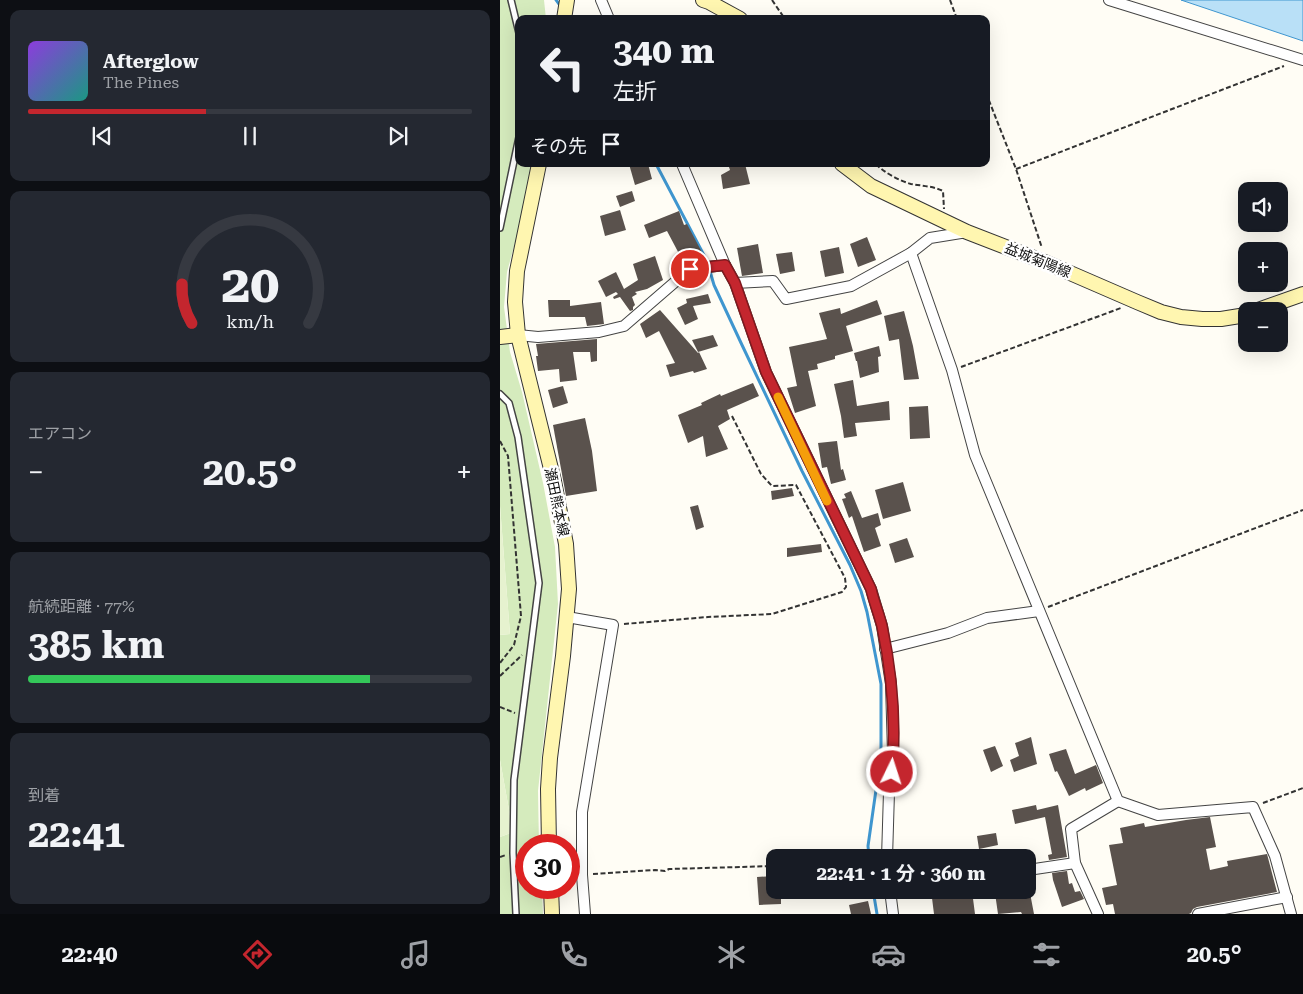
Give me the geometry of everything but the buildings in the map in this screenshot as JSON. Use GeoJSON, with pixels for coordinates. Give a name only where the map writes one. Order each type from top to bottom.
{"type":"FeatureCollection","features":[{"type":"Feature","properties":{"kind":"main road"},"geometry":{"type":"LineString","coordinates":[[565,15],[567,0]]}},
{"type":"Feature","properties":{"kind":"main road"},"geometry":{"type":"LineString","coordinates":[[703,0],[733,15]]}},
{"type":"Feature","properties":{"kind":"main road","name":"瀬田熊本線"},"geometry":{"type":"LineString","coordinates":[[538,167],[517,271],[515,302],[518,335],[554,481],[566,544],[569,589],[550,758],[549,834]]}},
{"type":"Feature","properties":{"kind":"main road","name":"益城菊陽線"},"geometry":{"type":"LineString","coordinates":[[846,167],[870,186],[940,220],[1161,312],[1181,317],[1202,319],[1238,316]]}},
{"type":"Feature","properties":{"kind":"main road"},"geometry":{"type":"LineString","coordinates":[[1280,302],[1303,294]]}},
{"type":"Feature","properties":{"kind":"main road"},"geometry":{"type":"LineString","coordinates":[[500,337],[518,335]]}},
{"type":"Feature","properties":{"kind":"main road"},"geometry":{"type":"LineString","coordinates":[[551,899],[552,914]]}},
{"type":"Feature","properties":{"kind":"street"},"geometry":{"type":"LineString","coordinates":[[601,0],[607,15]]}},
{"type":"Feature","properties":{"kind":"street"},"geometry":{"type":"LineString","coordinates":[[1109,0],[1302,60]]}},
{"type":"Feature","properties":{"kind":"street"},"geometry":{"type":"LineString","coordinates":[[683,167],[725,265],[735,283],[766,372],[871,589],[882,626],[891,684],[894,753],[889,792],[887,849]]}},
{"type":"Feature","properties":{"kind":"street"},"geometry":{"type":"LineString","coordinates":[[735,283],[773,281],[786,299],[851,286],[911,253],[930,238],[967,232]]}},
{"type":"Feature","properties":{"kind":"street"},"geometry":{"type":"LineString","coordinates":[[911,253],[952,370],[975,455],[1118,801],[1158,815],[1253,807],[1275,856],[1291,914]]}},
{"type":"Feature","properties":{"kind":"street"},"geometry":{"type":"LineString","coordinates":[[518,335],[538,338],[599,332],[624,326],[690,269],[725,265]]}},
{"type":"Feature","properties":{"kind":"street"},"geometry":{"type":"LineString","coordinates":[[885,649],[948,633],[987,618],[1039,611]]}},
{"type":"Feature","properties":{"kind":"street"},"geometry":{"type":"LineString","coordinates":[[567,617],[613,625],[582,812],[582,875],[585,914]]}},
{"type":"Feature","properties":{"kind":"street"},"geometry":{"type":"LineString","coordinates":[[1098,914],[1075,863],[1071,829],[1118,801]]}},
{"type":"Feature","properties":{"kind":"street"},"geometry":{"type":"LineString","coordinates":[[1036,869],[1075,863]]}},
{"type":"Feature","properties":{"kind":"street"},"geometry":{"type":"LineString","coordinates":[[1198,914],[1287,897]]}},
{"type":"Feature","properties":{"kind":"street"},"geometry":{"type":"LineString","coordinates":[[891,899],[893,914]]}},
{"type":"Feature","properties":{"kind":"lane"},"geometry":{"type":"LineString","coordinates":[[511,0],[515,16]]}},
{"type":"Feature","properties":{"kind":"lane"},"geometry":{"type":"LineString","coordinates":[[500,228],[515,156]]}},
{"type":"Feature","properties":{"kind":"lane"},"geometry":{"type":"LineString","coordinates":[[500,394],[509,403],[518,437],[540,583],[514,780],[513,853],[516,914]]}},
{"type":"Feature","properties":{"kind":"path"},"geometry":{"type":"LineString","coordinates":[[772,0],[782,15]]}},
{"type":"Feature","properties":{"kind":"path"},"geometry":{"type":"LineString","coordinates":[[950,0],[956,15]]}},
{"type":"Feature","properties":{"kind":"path"},"geometry":{"type":"LineString","coordinates":[[1016,168],[1302,60]]}},
{"type":"Feature","properties":{"kind":"path"},"geometry":{"type":"LineString","coordinates":[[990,102],[1016,168],[1047,263]]}},
{"type":"Feature","properties":{"kind":"path"},"geometry":{"type":"LineString","coordinates":[[878,167],[909,184],[936,188],[943,191],[945,207],[940,220]]}},
{"type":"Feature","properties":{"kind":"path"},"geometry":{"type":"LineString","coordinates":[[952,370],[1137,302]]}},
{"type":"Feature","properties":{"kind":"path"},"geometry":{"type":"LineString","coordinates":[[613,625],[772,614],[842,592],[846,588],[845,578],[796,485],[772,486],[760,474],[732,416]]}},
{"type":"Feature","properties":{"kind":"path"},"geometry":{"type":"LineString","coordinates":[[500,441],[508,456],[521,616],[514,645],[500,663]]}},
{"type":"Feature","properties":{"kind":"path"},"geometry":{"type":"LineString","coordinates":[[1039,611],[1303,510]]}},
{"type":"Feature","properties":{"kind":"path"},"geometry":{"type":"LineString","coordinates":[[500,676],[531,646]]}},
{"type":"Feature","properties":{"kind":"path"},"geometry":{"type":"LineString","coordinates":[[500,707],[522,716]]}},
{"type":"Feature","properties":{"kind":"path"},"geometry":{"type":"LineString","coordinates":[[1253,807],[1303,788]]}},
{"type":"Feature","properties":{"kind":"path"},"geometry":{"type":"LineString","coordinates":[[582,875],[665,871],[670,869],[766,866]]}},
{"type":"Feature","properties":{"kind":"green space"},"geometry":{"type":"Polygon","coordinates":[[[500,0],[544,0],[546,15],[515,15],[515,167],[531,167],[518,232],[507,272],[504,307],[510,352],[522,392],[543,483],[555,547],[558,604],[538,791],[539,834],[515,834],[515,899],[542,899],[543,914],[500,914],[500,837],[513,832],[500,760],[500,635],[510,634],[500,506],[500,0]]]}},
{"type":"Feature","properties":{"kind":"green space"},"geometry":{"type":"Polygon","coordinates":[[[500,506],[510,634],[500,635],[500,506]]]}},
{"type":"Feature","properties":{"kind":"green space"},"geometry":{"type":"Polygon","coordinates":[[[500,760],[513,832],[500,837],[500,760]]]}},
{"type":"Feature","properties":{"kind":"water"},"geometry":{"type":"Polygon","coordinates":[[[1181,0],[1303,0],[1303,41],[1181,0]]]}},
{"type":"Feature","properties":{"kind":"waterway"},"geometry":{"type":"LineString","coordinates":[[556,0],[561,7]]}},
{"type":"Feature","properties":{"kind":"waterway"},"geometry":{"type":"LineString","coordinates":[[658,167],[707,261],[714,285],[861,591],[881,684],[881,755],[868,849]]}},
{"type":"Feature","properties":{"kind":"waterway"},"geometry":{"type":"LineString","coordinates":[[874,899],[877,914]]}},
{"type":"Feature","properties":{"kind":"slow traffic"},"geometry":{"type":"LineString","coordinates":[[778,397],[827,501]]}},
{"type":"Feature","properties":{"kind":"route"},"geometry":{"type":"LineString","coordinates":[[690,269],[725,265],[735,283],[766,372],[871,589],[882,626],[891,684],[894,753],[892,772]]}}]}
